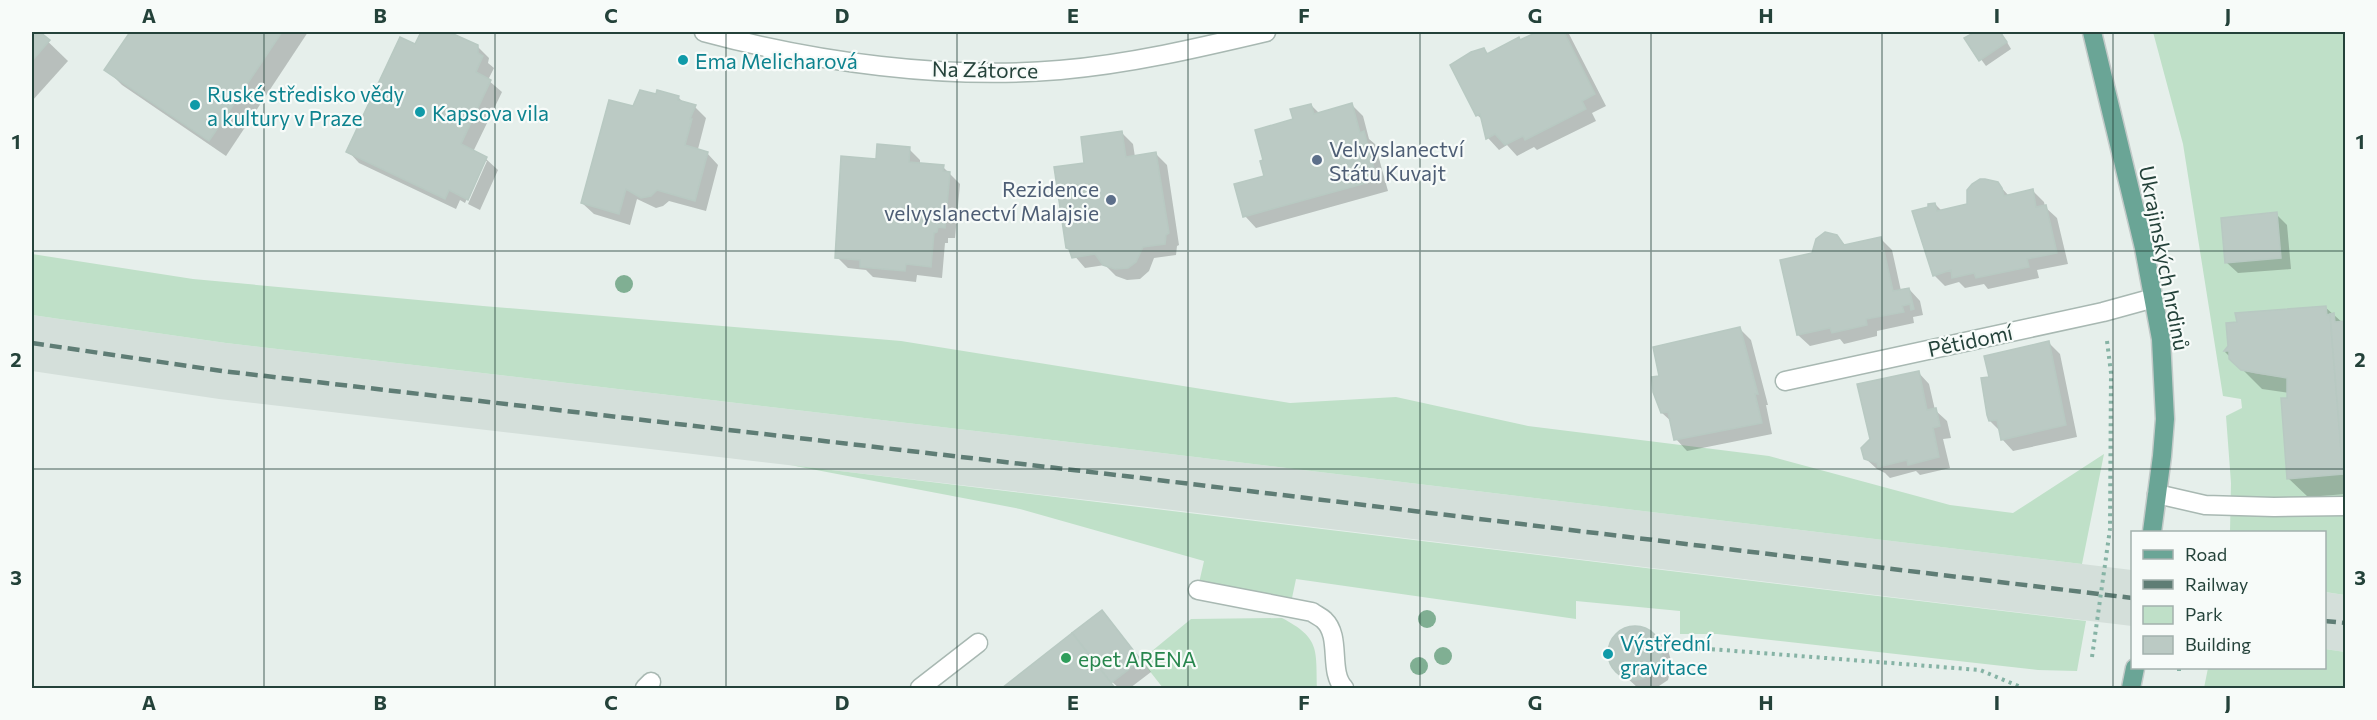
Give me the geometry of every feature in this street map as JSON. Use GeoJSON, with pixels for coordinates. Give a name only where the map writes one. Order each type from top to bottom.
{"type":"FeatureCollection","features":[{"type":"Feature","properties":{"kind":"main road","name":"Ukrajinských hrdinů"},"geometry":{"type":"LineString","coordinates":[[2092,32],[2144,248],[2154,298],[2164,379],[2165,419],[2152,531]]}},
{"type":"Feature","properties":{"kind":"main road"},"geometry":{"type":"LineString","coordinates":[[2131,688],[2135,669]]}},
{"type":"Feature","properties":{"kind":"street","name":"Na Zátorce"},"geometry":{"type":"LineString","coordinates":[[704,32],[757,46],[833,60],[980,72],[1059,70],[1135,60],[1266,32]]}},
{"type":"Feature","properties":{"kind":"street","name":"Pětidomí"},"geometry":{"type":"LineString","coordinates":[[1785,381],[2103,312],[2154,298]]}},
{"type":"Feature","properties":{"kind":"street"},"geometry":{"type":"LineString","coordinates":[[2157,494],[2205,505],[2230,507],[2346,506]]}},
{"type":"Feature","properties":{"kind":"street"},"geometry":{"type":"LineString","coordinates":[[1198,590],[1312,612],[1326,621],[1332,638],[1339,682],[1344,688]]}},
{"type":"Feature","properties":{"kind":"street"},"geometry":{"type":"LineString","coordinates":[[920,688],[978,644]]}},
{"type":"Feature","properties":{"kind":"path"},"geometry":{"type":"LineString","coordinates":[[2092,657],[2110,529],[2111,373],[2103,312]]}},
{"type":"Feature","properties":{"kind":"path"},"geometry":{"type":"LineString","coordinates":[[1697,648],[1980,670],[2023,688]]}},
{"type":"Feature","properties":{"kind":"shaded area"},"geometry":{"type":"Polygon","coordinates":[[[32,315],[226,343],[2131,570],[2131,626],[1131,505],[219,399],[32,371],[32,315]]]}},
{"type":"Feature","properties":{"kind":"shaded area"},"geometry":{"type":"Polygon","coordinates":[[[2326,592],[2345,595],[2345,652],[2326,649],[2326,592]]]}},
{"type":"Feature","properties":{"kind":"green space"},"geometry":{"type":"Polygon","coordinates":[[[2153,32],[2345,32],[2345,321],[2335,322],[2334,313],[2327,315],[2326,306],[2236,313],[2237,322],[2226,323],[2228,346],[2224,351],[2229,351],[2231,359],[2243,369],[2287,378],[2287,398],[2281,399],[2287,478],[2345,474],[2345,595],[2326,592],[2326,531],[2230,531],[2231,483],[2226,416],[2242,408],[2241,399],[2223,396],[2183,144],[2153,32]],[[2276,212],[2221,218],[2225,263],[2280,258],[2276,212]]]}},
{"type":"Feature","properties":{"kind":"green space"},"geometry":{"type":"Polygon","coordinates":[[[32,254],[193,279],[901,341],[1290,403],[1396,397],[1528,426],[1769,456],[1950,505],[2013,513],[2104,454],[2082,564],[226,343],[32,315],[32,254]]]}},
{"type":"Feature","properties":{"kind":"green space"},"geometry":{"type":"Polygon","coordinates":[[[790,465],[2086,621],[2077,671],[2038,670],[1717,634],[1680,634],[1680,611],[1576,601],[1576,619],[1296,579],[1292,598],[1199,583],[1204,561],[1020,509],[790,465]]]}},
{"type":"Feature","properties":{"kind":"green space"},"geometry":{"type":"Polygon","coordinates":[[[1282,618],[1310,639],[1316,654],[1317,688],[1163,688],[1141,660],[1191,619],[1282,618]]]}},
{"type":"Feature","properties":{"kind":"green space"},"geometry":{"type":"Polygon","coordinates":[[[2326,649],[2345,652],[2345,688],[2204,688],[2208,669],[2326,669],[2326,649]]]}},
{"type":"Feature","properties":{"kind":"building"},"geometry":{"type":"Polygon","coordinates":[[[32,32],[40,32],[50,40],[32,61],[32,32]]]}},
{"type":"Feature","properties":{"kind":"building","name":"Ruské středisko vědy a kultury v Praze"},"geometry":{"type":"Polygon","coordinates":[[[130,32],[282,32],[209,141],[104,70],[130,32]]]}},
{"type":"Feature","properties":{"kind":"building","name":"Kapsova vila"},"geometry":{"type":"Polygon","coordinates":[[[421,32],[449,32],[478,45],[478,53],[483,56],[476,72],[491,80],[461,144],[487,157],[468,200],[449,190],[445,199],[346,152],[400,37],[415,44],[421,32]]]}},
{"type":"Feature","properties":{"kind":"building"},"geometry":{"type":"Polygon","coordinates":[[[1537,32],[1564,32],[1595,94],[1582,101],[1586,109],[1525,140],[1523,136],[1505,145],[1495,134],[1486,139],[1480,114],[1476,116],[1450,65],[1471,52],[1484,48],[1487,54],[1519,37],[1520,40],[1537,32]]]}},
{"type":"Feature","properties":{"kind":"building"},"geometry":{"type":"Polygon","coordinates":[[[1975,32],[2000,32],[2007,42],[1979,61],[1964,38],[1975,32]]]}},
{"type":"Feature","properties":{"kind":"building"},"geometry":{"type":"Polygon","coordinates":[[[640,90],[656,94],[657,90],[679,96],[678,100],[696,105],[690,119],[692,119],[685,145],[708,152],[695,201],[657,190],[651,196],[641,198],[626,189],[619,214],[581,203],[609,100],[633,106],[640,90]]]}},
{"type":"Feature","properties":{"kind":"building","name":"Velvyslanectví Státu Kuvajt"},"geometry":{"type":"Polygon","coordinates":[[[1352,103],[1360,133],[1364,131],[1377,180],[1243,217],[1234,184],[1264,176],[1260,161],[1263,160],[1255,130],[1293,119],[1290,109],[1311,104],[1314,114],[1352,103]]]}},
{"type":"Feature","properties":{"kind":"building","name":"Rezidence velvyslanectví Malajsie"},"geometry":{"type":"Polygon","coordinates":[[[1122,131],[1126,157],[1156,152],[1169,233],[1166,235],[1165,244],[1143,247],[1136,262],[1128,268],[1115,269],[1103,265],[1095,254],[1072,258],[1069,249],[1066,248],[1054,167],[1084,163],[1081,137],[1122,131]]]}},
{"type":"Feature","properties":{"kind":"building"},"geometry":{"type":"Polygon","coordinates":[[[877,144],[910,147],[909,162],[944,165],[943,171],[950,172],[945,228],[938,227],[937,232],[934,233],[931,267],[906,264],[905,271],[860,267],[860,260],[835,258],[841,156],[876,159],[877,144]]]}},
{"type":"Feature","properties":{"kind":"building"},"geometry":{"type":"Polygon","coordinates":[[[1980,179],[1998,182],[2004,196],[2033,189],[2036,207],[2046,205],[2057,253],[2027,259],[2029,267],[1976,278],[1974,273],[1952,278],[1951,270],[1933,276],[1912,211],[1935,203],[1937,211],[1967,204],[1967,190],[1980,179]]]}},
{"type":"Feature","properties":{"kind":"building"},"geometry":{"type":"Polygon","coordinates":[[[2277,212],[2281,258],[2225,263],[2221,218],[2277,212]]]}},
{"type":"Feature","properties":{"kind":"building"},"geometry":{"type":"Polygon","coordinates":[[[1825,232],[1837,235],[1844,245],[1881,237],[1893,291],[1909,288],[1914,309],[1911,310],[1910,304],[1902,306],[1904,312],[1866,319],[1867,325],[1832,333],[1830,328],[1797,335],[1780,260],[1812,253],[1816,239],[1825,232]]]}},
{"type":"Feature","properties":{"kind":"building"},"geometry":{"type":"Polygon","coordinates":[[[2326,306],[2327,315],[2330,314],[2343,474],[2287,479],[2281,398],[2287,398],[2287,378],[2241,370],[2229,359],[2229,351],[2224,351],[2228,346],[2226,323],[2237,322],[2235,313],[2326,306]]]}},
{"type":"Feature","properties":{"kind":"building"},"geometry":{"type":"Polygon","coordinates":[[[2334,313],[2335,322],[2346,321],[2346,474],[2343,474],[2330,314],[2334,313]]]}},
{"type":"Feature","properties":{"kind":"building"},"geometry":{"type":"Polygon","coordinates":[[[1740,327],[1758,394],[1755,394],[1762,423],[1674,440],[1668,412],[1661,413],[1653,392],[1652,377],[1659,376],[1653,347],[1740,327]]]}},
{"type":"Feature","properties":{"kind":"building"},"geometry":{"type":"Polygon","coordinates":[[[2049,341],[2066,425],[2001,440],[1997,420],[1989,421],[1987,415],[1981,378],[1989,377],[1984,356],[2049,341]]]}},
{"type":"Feature","properties":{"kind":"building"},"geometry":{"type":"Polygon","coordinates":[[[1919,371],[1927,410],[1936,408],[1940,426],[1933,428],[1939,457],[1908,465],[1907,460],[1878,467],[1877,463],[1864,459],[1861,448],[1870,439],[1857,384],[1919,371]]]}},
{"type":"Feature","properties":{"kind":"building"},"geometry":{"type":"Polygon","coordinates":[[[1102,610],[1141,660],[1111,683],[1072,633],[1102,610]]]}},
{"type":"Feature","properties":{"kind":"building"},"geometry":{"type":"Polygon","coordinates":[[[1635,626],[1645,628],[1654,634],[1660,643],[1662,653],[1660,663],[1654,672],[1645,678],[1635,680],[1625,678],[1616,672],[1610,663],[1608,653],[1610,643],[1616,634],[1625,628],[1635,626]]]}},
{"type":"Feature","properties":{"kind":"building","name":"epet ARENA"},"geometry":{"type":"Polygon","coordinates":[[[1072,633],[1115,688],[1002,688],[1072,633]]]}},
{"type":"Feature","properties":{"kind":"railway"},"geometry":{"type":"LineString","coordinates":[[32,343],[222,371],[1125,476],[2131,598]]}},
{"type":"Feature","properties":{"kind":"railway"},"geometry":{"type":"LineString","coordinates":[[2326,621],[2346,623]]}},
{"type":"Feature","properties":{"kind":"place","name":"Ema Melicharová"},"geometry":{"type":"Point","coordinates":[683,60]}},
{"type":"Feature","properties":{"kind":"place","name":"Ruské středisko vědy a kultury v Praze"},"geometry":{"type":"Point","coordinates":[195,105]}},
{"type":"Feature","properties":{"kind":"place","name":"Kapsova vila"},"geometry":{"type":"Point","coordinates":[420,112]}},
{"type":"Feature","properties":{"kind":"place","name":"Velvyslanectví Státu Kuvajt"},"geometry":{"type":"Point","coordinates":[1317,160]}},
{"type":"Feature","properties":{"kind":"place","name":"Rezidence velvyslanectví Malajsie"},"geometry":{"type":"Point","coordinates":[1111,200]}},
{"type":"Feature","properties":{"kind":"place","name":"Výstřední gravitace"},"geometry":{"type":"Point","coordinates":[1608,654]}},
{"type":"Feature","properties":{"kind":"place","name":"epet ARENA"},"geometry":{"type":"Point","coordinates":[1066,658]}}]}
